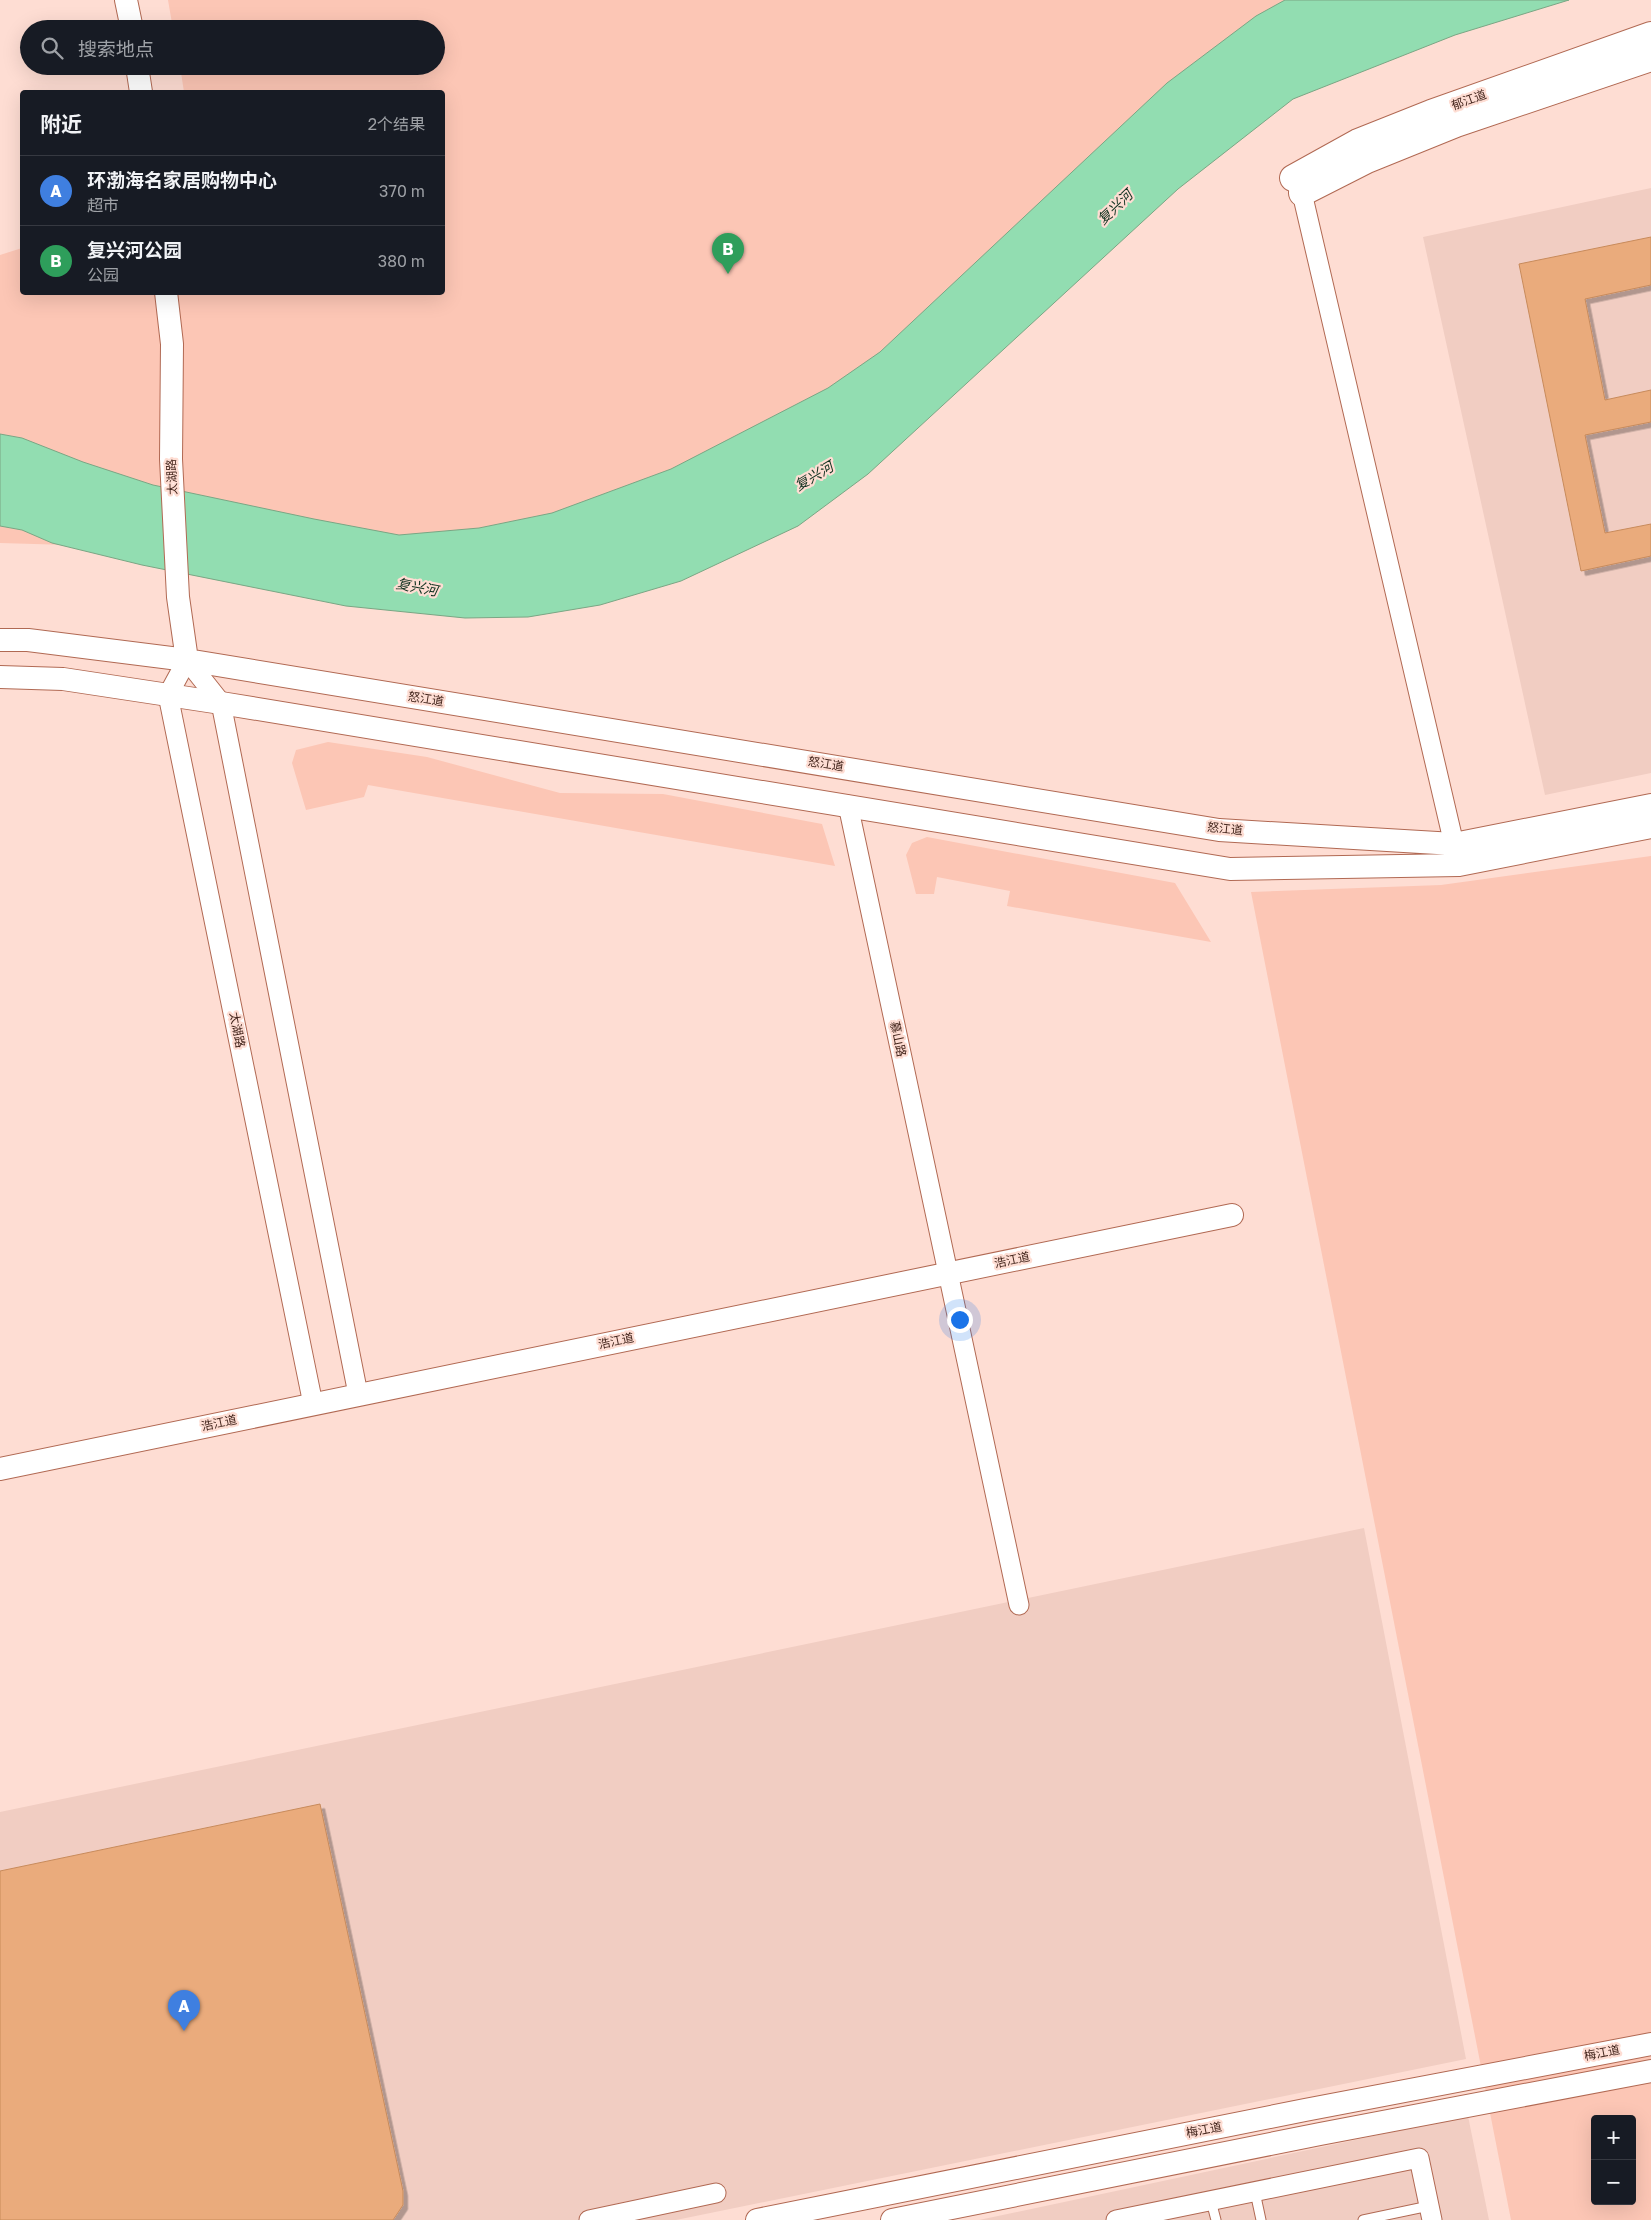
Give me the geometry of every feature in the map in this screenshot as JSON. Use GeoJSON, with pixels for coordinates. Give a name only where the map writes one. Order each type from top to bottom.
{"type":"FeatureCollection","features":[{"type":"Feature","properties":{"kind":"main road","name":"郁江道"},"geometry":{"type":"LineString","coordinates":[[1298,186],[1358,142],[1413,120],[1651,35]]}},
{"type":"Feature","properties":{"kind":"main road","name":"郁江道"},"geometry":{"type":"LineString","coordinates":[[1298,186],[1456,124],[1651,58]]}},
{"type":"Feature","properties":{"kind":"street"},"geometry":{"type":"LineString","coordinates":[[126,0],[130,20]]}},
{"type":"Feature","properties":{"kind":"street"},"geometry":{"type":"LineString","coordinates":[[138,75],[141,90]]}},
{"type":"Feature","properties":{"kind":"street"},"geometry":{"type":"LineString","coordinates":[[1298,186],[1456,855]]}},
{"type":"Feature","properties":{"kind":"street","name":"太湖路"},"geometry":{"type":"LineString","coordinates":[[166,295],[172,344],[172,459],[178,597],[187,660]]}},
{"type":"Feature","properties":{"kind":"street","name":"怒江道"},"geometry":{"type":"LineString","coordinates":[[0,640],[28,640],[187,660],[1219,830],[1456,855],[1651,805]]}},
{"type":"Feature","properties":{"kind":"street"},"geometry":{"type":"LineString","coordinates":[[168,695],[187,660],[221,703],[358,1394]]}},
{"type":"Feature","properties":{"kind":"street","name":"怒江道"},"geometry":{"type":"LineString","coordinates":[[0,678],[63,679],[221,703],[1230,869],[1456,855],[1651,827]]}},
{"type":"Feature","properties":{"kind":"street","name":"太湖路"},"geometry":{"type":"LineString","coordinates":[[168,695],[313,1404]]}},
{"type":"Feature","properties":{"kind":"street","name":"慕山路"},"geometry":{"type":"LineString","coordinates":[[848,805],[1019,1605]]}},
{"type":"Feature","properties":{"kind":"street","name":"浩江道"},"geometry":{"type":"LineString","coordinates":[[0,1470],[358,1394],[1232,1215]]}},
{"type":"Feature","properties":{"kind":"street","name":"梅江道"},"geometry":{"type":"LineString","coordinates":[[757,2220],[1305,2110],[1651,2044]]}},
{"type":"Feature","properties":{"kind":"street"},"geometry":{"type":"LineString","coordinates":[[892,2220],[1320,2134],[1651,2071]]}},
{"type":"Feature","properties":{"kind":"street"},"geometry":{"type":"LineString","coordinates":[[1116,2220],[1419,2158],[1430,2213]]}},
{"type":"Feature","properties":{"kind":"street"},"geometry":{"type":"LineString","coordinates":[[589,2220],[716,2193]]}},
{"type":"Feature","properties":{"kind":"lane"},"geometry":{"type":"LineString","coordinates":[[1255,2192],[1261,2220]]}},
{"type":"Feature","properties":{"kind":"lane"},"geometry":{"type":"LineString","coordinates":[[1211,2201],[1216,2220]]}},
{"type":"Feature","properties":{"kind":"lane"},"geometry":{"type":"LineString","coordinates":[[1363,2220],[1430,2213]]}},
{"type":"Feature","properties":{"kind":"shaded area"},"geometry":{"type":"Polygon","coordinates":[[[168,0],[1430,0],[1263,54],[789,471],[478,557],[0,543],[0,255],[20,249],[20,295],[445,295],[445,90],[184,90],[181,75],[445,75],[445,20],[171,20],[168,0]]]}},
{"type":"Feature","properties":{"kind":"shaded area"},"geometry":{"type":"Polygon","coordinates":[[[1651,188],[1651,773],[1545,795],[1423,237],[1651,188]]]}},
{"type":"Feature","properties":{"kind":"shaded area"},"geometry":{"type":"Polygon","coordinates":[[[328,742],[427,757],[560,793],[663,794],[822,824],[835,866],[368,785],[364,797],[306,810],[292,763],[296,750],[328,742]]]}},
{"type":"Feature","properties":{"kind":"shaded area"},"geometry":{"type":"Polygon","coordinates":[[[927,837],[1175,883],[1211,942],[1007,906],[1010,891],[937,877],[934,894],[916,894],[906,855],[912,843],[927,837]]]}},
{"type":"Feature","properties":{"kind":"shaded area"},"geometry":{"type":"Polygon","coordinates":[[[1651,856],[1651,2220],[1511,2220],[1251,892],[1441,885],[1651,856]]]}},
{"type":"Feature","properties":{"kind":"shaded area"},"geometry":{"type":"Polygon","coordinates":[[[1364,1528],[1466,2059],[676,2220],[0,2220],[0,1812],[1364,1528]]]}},
{"type":"Feature","properties":{"kind":"shaded area"},"geometry":{"type":"Polygon","coordinates":[[[1468,2116],[1489,2220],[979,2220],[1468,2116]]]}},
{"type":"Feature","properties":{"kind":"water","name":"复兴河"},"geometry":{"type":"Polygon","coordinates":[[[1285,0],[1569,0],[1455,35],[1293,99],[1178,189],[868,474],[798,526],[681,581],[600,605],[528,617],[465,618],[346,606],[142,565],[52,543],[22,530],[0,526],[0,434],[22,438],[83,462],[153,485],[399,535],[479,528],[552,513],[671,469],[828,388],[880,352],[1167,83],[1256,16],[1285,0]]]}},
{"type":"Feature","properties":{"kind":"building"},"geometry":{"type":"Polygon","coordinates":[[[1651,237],[1651,285],[1585,299],[1605,400],[1651,390],[1651,422],[1585,435],[1605,533],[1651,524],[1651,556],[1581,571],[1519,264],[1651,237]]]}},
{"type":"Feature","properties":{"kind":"building"},"geometry":{"type":"Polygon","coordinates":[[[320,1804],[403,2191],[403,2205],[393,2220],[0,2220],[0,1871],[320,1804]]]}},
{"type":"Feature","properties":{"kind":"place","name":"复兴河公园"},"geometry":{"type":"Point","coordinates":[728,274]}},
{"type":"Feature","properties":{"kind":"place","name":"环渤海名家居购物中心"},"geometry":{"type":"Point","coordinates":[184,2031]}}]}
